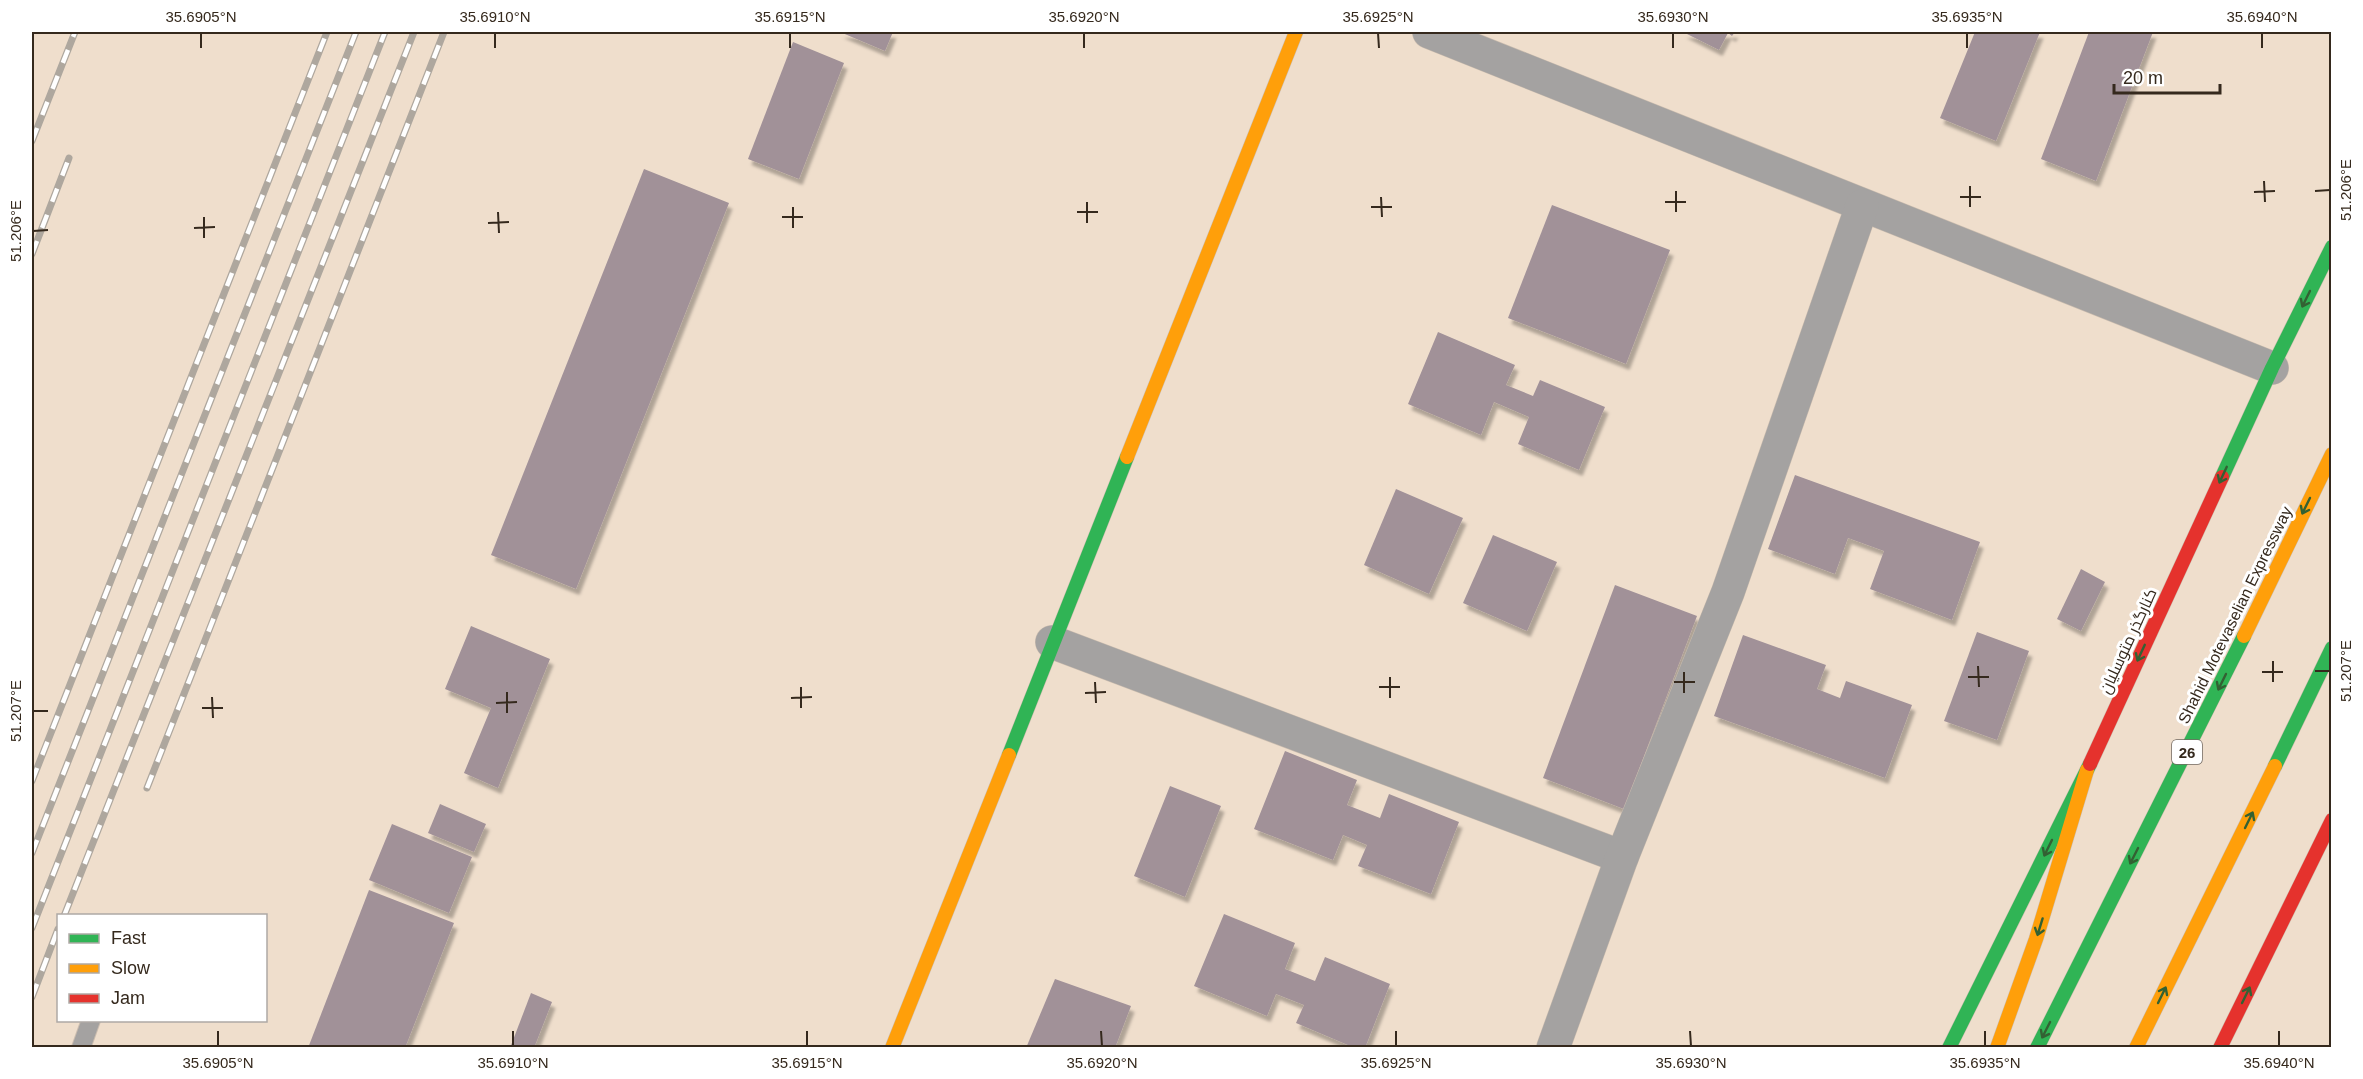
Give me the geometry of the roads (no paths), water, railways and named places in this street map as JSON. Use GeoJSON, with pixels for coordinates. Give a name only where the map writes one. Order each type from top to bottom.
{"type":"FeatureCollection","features":[{"type":"Feature","properties":{"kind":"main road"},"geometry":{"type":"LineString","coordinates":[[892,1047],[1296,32]]}},
{"type":"Feature","properties":{"kind":"main road","name":"کنارگذر متوسلیان"},"geometry":{"type":"LineString","coordinates":[[1950,1047],[2087,770],[2272,368],[2331,247]]}},
{"type":"Feature","properties":{"kind":"main road","name":"Shahid Motevaselian Expressway"},"geometry":{"type":"LineString","coordinates":[[2037,1047],[2204,718],[2331,454]]}},
{"type":"Feature","properties":{"kind":"main road"},"geometry":{"type":"LineString","coordinates":[[2136,1047],[2277,763],[2331,648]]}},
{"type":"Feature","properties":{"kind":"main road"},"geometry":{"type":"LineString","coordinates":[[2277,763],[2331,671]]}},
{"type":"Feature","properties":{"kind":"main road"},"geometry":{"type":"LineString","coordinates":[[1997,1047],[2036,939],[2087,770]]}},
{"type":"Feature","properties":{"kind":"main road"},"geometry":{"type":"LineString","coordinates":[[2220,1047],[2331,820]]}},
{"type":"Feature","properties":{"kind":"street"},"geometry":{"type":"LineString","coordinates":[[1429,32],[2272,368]]}},
{"type":"Feature","properties":{"kind":"street"},"geometry":{"type":"LineString","coordinates":[[1552,1047],[1622,856],[1728,592],[1863,206]]}},
{"type":"Feature","properties":{"kind":"street"},"geometry":{"type":"LineString","coordinates":[[1052,642],[1622,856]]}},
{"type":"Feature","properties":{"kind":"lane"},"geometry":{"type":"LineString","coordinates":[[81,1047],[90,1022]]}},
{"type":"Feature","properties":{"kind":"railway"},"geometry":{"type":"LineString","coordinates":[[32,141],[75,32]]}},
{"type":"Feature","properties":{"kind":"railway"},"geometry":{"type":"LineString","coordinates":[[32,781],[327,32]]}},
{"type":"Feature","properties":{"kind":"railway"},"geometry":{"type":"LineString","coordinates":[[32,853],[356,32]]}},
{"type":"Feature","properties":{"kind":"railway"},"geometry":{"type":"LineString","coordinates":[[32,928],[385,32]]}},
{"type":"Feature","properties":{"kind":"railway"},"geometry":{"type":"LineString","coordinates":[[65,914],[414,32]]}},
{"type":"Feature","properties":{"kind":"railway"},"geometry":{"type":"LineString","coordinates":[[147,788],[444,32]]}},
{"type":"Feature","properties":{"kind":"railway"},"geometry":{"type":"LineString","coordinates":[[32,254],[69,158]]}},
{"type":"Feature","properties":{"kind":"railway"},"geometry":{"type":"LineString","coordinates":[[32,997],[57,932]]}}]}
